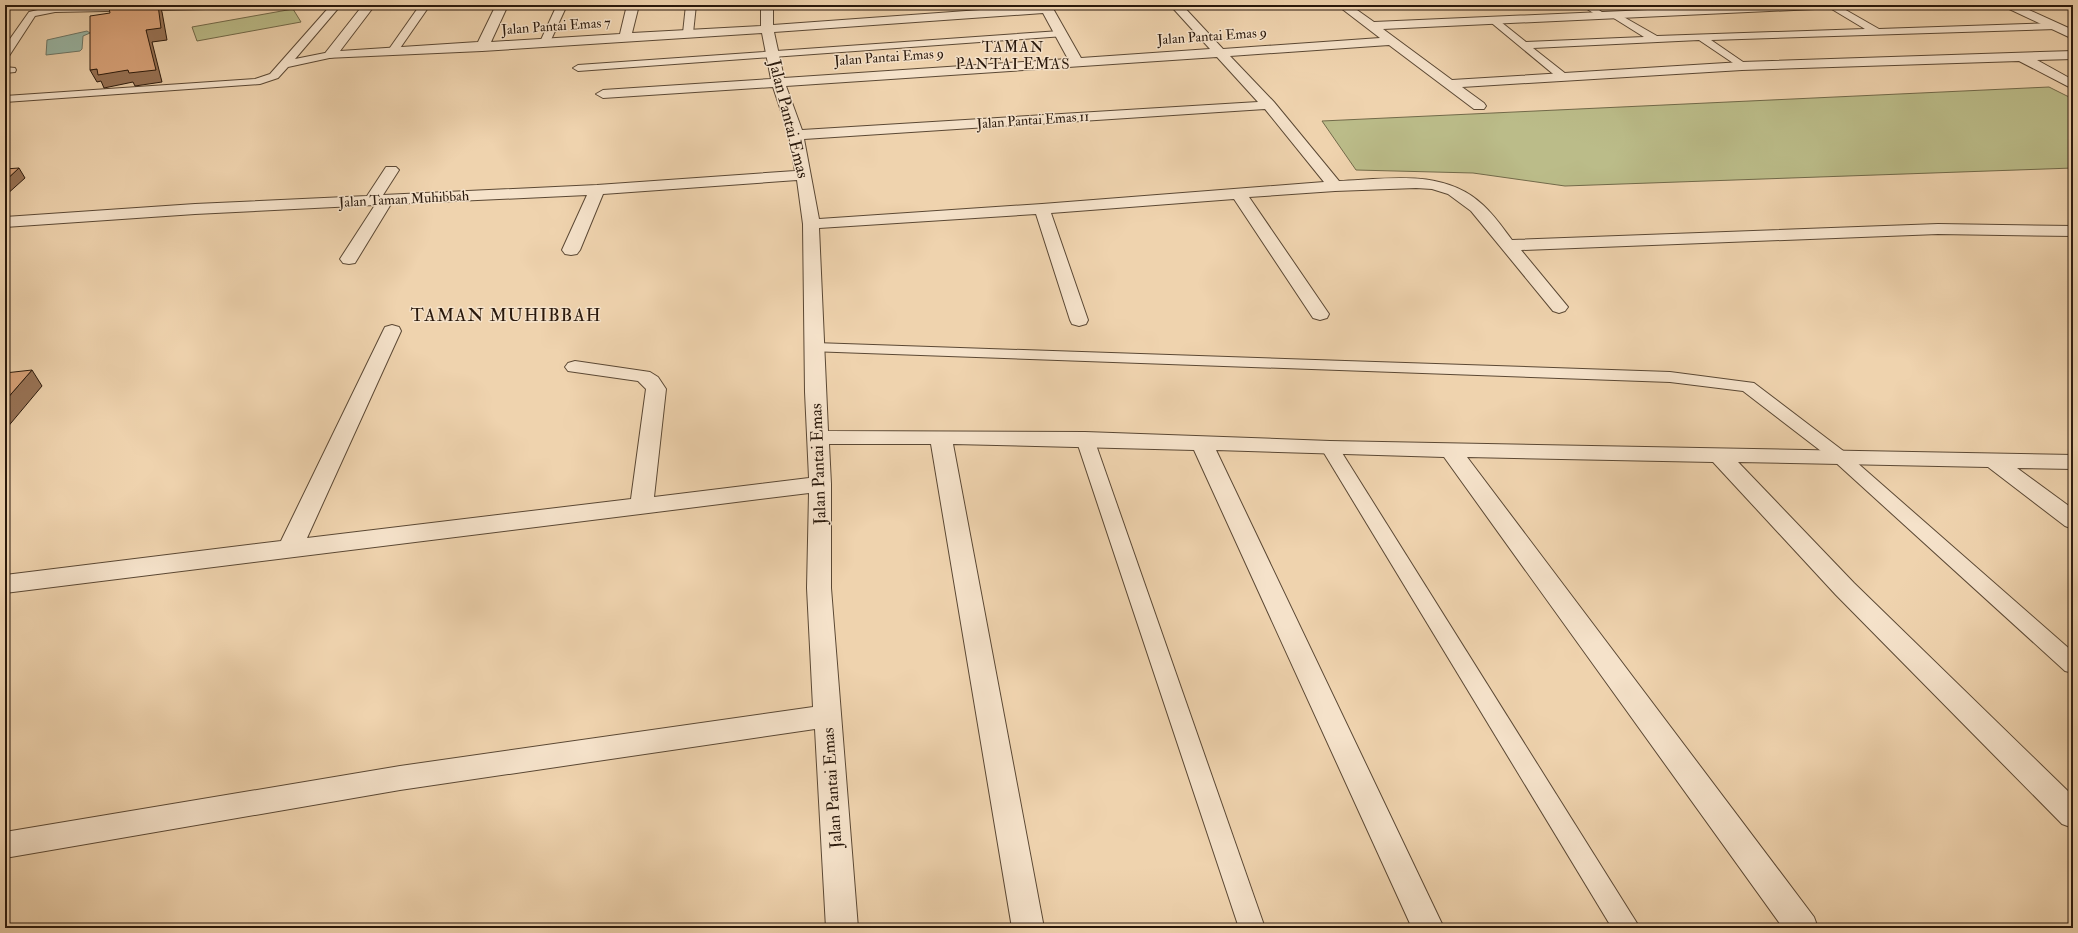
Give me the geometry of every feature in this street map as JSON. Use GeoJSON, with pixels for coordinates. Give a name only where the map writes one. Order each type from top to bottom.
{"type":"FeatureCollection","features":[{"type":"Feature","properties":{"kind":"street"},"geometry":{"type":"LineString","coordinates":[[330,55],[368,5]]}},
{"type":"Feature","properties":{"kind":"street"},"geometry":{"type":"LineString","coordinates":[[482,46],[502,5]]}},
{"type":"Feature","properties":{"kind":"street"},"geometry":{"type":"LineString","coordinates":[[625,37],[633,5]]}},
{"type":"Feature","properties":{"kind":"street","name":"Jalan Pantai Emas"},"geometry":{"type":"LineString","coordinates":[[767,5],[767,29],[778,81],[796,135],[811,224],[819,438],[819,588],[842,928]]}},
{"type":"Feature","properties":{"kind":"street"},"geometry":{"type":"LineString","coordinates":[[1176,5],[1269,105],[1335,186]]}},
{"type":"Feature","properties":{"kind":"street"},"geometry":{"type":"LineString","coordinates":[[1343,5],[1479,106]]}},
{"type":"Feature","properties":{"kind":"street"},"geometry":{"type":"LineString","coordinates":[[1373,26],[1616,15],[1745,7],[1836,5]]}},
{"type":"Feature","properties":{"kind":"street"},"geometry":{"type":"LineString","coordinates":[[2009,5],[2073,35]]}},
{"type":"Feature","properties":{"kind":"street"},"geometry":{"type":"LineString","coordinates":[[1046,7],[1076,61]]}},
{"type":"Feature","properties":{"kind":"street","name":"Jalan Pantai Emas 7"},"geometry":{"type":"LineString","coordinates":[[330,55],[767,29],[1046,7]]}},
{"type":"Feature","properties":{"kind":"street","name":"Jalan Pantai Emas 9"},"geometry":{"type":"LineString","coordinates":[[603,94],[778,81],[1392,41]]}},
{"type":"Feature","properties":{"kind":"street"},"geometry":{"type":"LineString","coordinates":[[1449,84],[1742,66],[2073,55]]}},
{"type":"Feature","properties":{"kind":"street"},"geometry":{"type":"LineString","coordinates":[[2020,57],[2073,85]]}},
{"type":"Feature","properties":{"kind":"street","name":"Jalan Pantai Emas 11"},"geometry":{"type":"LineString","coordinates":[[796,135],[1269,105]]}},
{"type":"Feature","properties":{"kind":"street"},"geometry":{"type":"LineString","coordinates":[[349,259],[379,200],[391,170]]}},
{"type":"Feature","properties":{"kind":"street","name":"Jalan Taman Muhibbah"},"geometry":{"type":"LineString","coordinates":[[5,222],[379,200],[597,190],[803,175]]}},
{"type":"Feature","properties":{"kind":"street"},"geometry":{"type":"LineString","coordinates":[[811,224],[1042,209],[1335,186],[1416,183],[1434,185],[1454,190],[1468,200],[1477,208],[1509,245],[1558,307]]}},
{"type":"Feature","properties":{"kind":"street"},"geometry":{"type":"LineString","coordinates":[[572,250],[597,190]]}},
{"type":"Feature","properties":{"kind":"street"},"geometry":{"type":"LineString","coordinates":[[1239,194],[1320,314]]}},
{"type":"Feature","properties":{"kind":"street"},"geometry":{"type":"LineString","coordinates":[[1042,209],[1079,320]]}},
{"type":"Feature","properties":{"kind":"street"},"geometry":{"type":"LineString","coordinates":[[1509,245],[1938,229],[2073,231]]}},
{"type":"Feature","properties":{"kind":"street"},"geometry":{"type":"LineString","coordinates":[[290,548],[392,330]]}},
{"type":"Feature","properties":{"kind":"street"},"geometry":{"type":"LineString","coordinates":[[575,367],[643,376],[651,381],[656,389],[640,507]]}},
{"type":"Feature","properties":{"kind":"street"},"geometry":{"type":"LineString","coordinates":[[819,438],[941,437],[1085,439],[1203,445],[1330,448],[2073,462]]}},
{"type":"Feature","properties":{"kind":"street"},"geometry":{"type":"LineString","coordinates":[[941,437],[1028,928]]}},
{"type":"Feature","properties":{"kind":"street"},"geometry":{"type":"LineString","coordinates":[[1203,445],[1428,928]]}},
{"type":"Feature","properties":{"kind":"street"},"geometry":{"type":"LineString","coordinates":[[1450,450],[1802,928]]}},
{"type":"Feature","properties":{"kind":"street"},"geometry":{"type":"LineString","coordinates":[[1719,455],[1845,589],[2073,815]]}},
{"type":"Feature","properties":{"kind":"street"},"geometry":{"type":"LineString","coordinates":[[1994,461],[2073,521]]}},
{"type":"Feature","properties":{"kind":"street"},"geometry":{"type":"LineString","coordinates":[[5,584],[820,484]]}},
{"type":"Feature","properties":{"kind":"street"},"geometry":{"type":"LineString","coordinates":[[5,845],[400,778],[827,716]]}},
{"type":"Feature","properties":{"kind":"lane"},"geometry":{"type":"LineString","coordinates":[[5,54],[32,14],[41,12],[55,10],[257,5]]}},
{"type":"Feature","properties":{"kind":"lane"},"geometry":{"type":"LineString","coordinates":[[5,99],[256,82],[274,76],[336,5]]}},
{"type":"Feature","properties":{"kind":"lane"},"geometry":{"type":"LineString","coordinates":[[392,52],[425,5]]}},
{"type":"Feature","properties":{"kind":"lane"},"geometry":{"type":"LineString","coordinates":[[545,42],[562,5]]}},
{"type":"Feature","properties":{"kind":"lane"},"geometry":{"type":"LineString","coordinates":[[688,33],[691,5]]}},
{"type":"Feature","properties":{"kind":"lane"},"geometry":{"type":"LineString","coordinates":[[1586,5],[1601,15]]}},
{"type":"Feature","properties":{"kind":"lane"},"geometry":{"type":"LineString","coordinates":[[1830,5],[1878,32]]}},
{"type":"Feature","properties":{"kind":"lane"},"geometry":{"type":"LineString","coordinates":[[1616,15],[1655,39]]}},
{"type":"Feature","properties":{"kind":"lane"},"geometry":{"type":"LineString","coordinates":[[1493,20],[1562,76]]}},
{"type":"Feature","properties":{"kind":"lane"},"geometry":{"type":"LineString","coordinates":[[1524,45],[1655,39],[2056,26]]}},
{"type":"Feature","properties":{"kind":"lane"},"geometry":{"type":"LineString","coordinates":[[578,68],[772,53],[1060,34]]}},
{"type":"Feature","properties":{"kind":"lane"},"geometry":{"type":"LineString","coordinates":[[1702,38],[1742,66]]}},
{"type":"Feature","properties":{"kind":"lane"},"geometry":{"type":"LineString","coordinates":[[286,64],[330,55]]}},
{"type":"Feature","properties":{"kind":"lane"},"geometry":{"type":"LineString","coordinates":[[815,348],[1670,378],[1748,386],[1840,457],[2073,665]]}},
{"type":"Feature","properties":{"kind":"lane"},"geometry":{"type":"LineString","coordinates":[[1085,439],[1252,928]]}},
{"type":"Feature","properties":{"kind":"lane"},"geometry":{"type":"LineString","coordinates":[[1330,448],[1628,928]]}},
{"type":"Feature","properties":{"kind":"green space"},"geometry":{"type":"Polygon","coordinates":[[[293,9],[301,22],[197,41],[192,27],[293,9]]]}},
{"type":"Feature","properties":{"kind":"green space"},"geometry":{"type":"Polygon","coordinates":[[[2049,87],[2073,99],[2073,168],[1565,186],[1473,173],[1356,170],[1322,121],[2049,87]]]}},
{"type":"Feature","properties":{"kind":"shaded area"},"geometry":{"type":"Polygon","coordinates":[[[87,31],[90,33],[83,36],[82,49],[80,51],[46,55],[47,40],[87,31]]]}},
{"type":"Feature","properties":{"kind":"building"},"geometry":{"type":"Polygon","coordinates":[[[131,5],[158,5],[161,28],[146,30],[156,70],[129,73],[128,70],[98,75],[97,69],[90,70],[90,16],[110,13],[109,8],[131,5]]]}},
{"type":"Feature","properties":{"kind":"building"},"geometry":{"type":"Polygon","coordinates":[[[19,168],[5,181],[5,169],[19,168]]]}},
{"type":"Feature","properties":{"kind":"building"},"geometry":{"type":"Polygon","coordinates":[[[32,370],[5,401],[5,373],[32,370]]]}},
{"type":"Feature","properties":{"kind":"district","name":"TAMAN PANTAI EMAS"},"geometry":{"type":"Point","coordinates":[1013,56]}},
{"type":"Feature","properties":{"kind":"district","name":"TAMAN MUHIBBAH"},"geometry":{"type":"Point","coordinates":[506,315]}}]}
